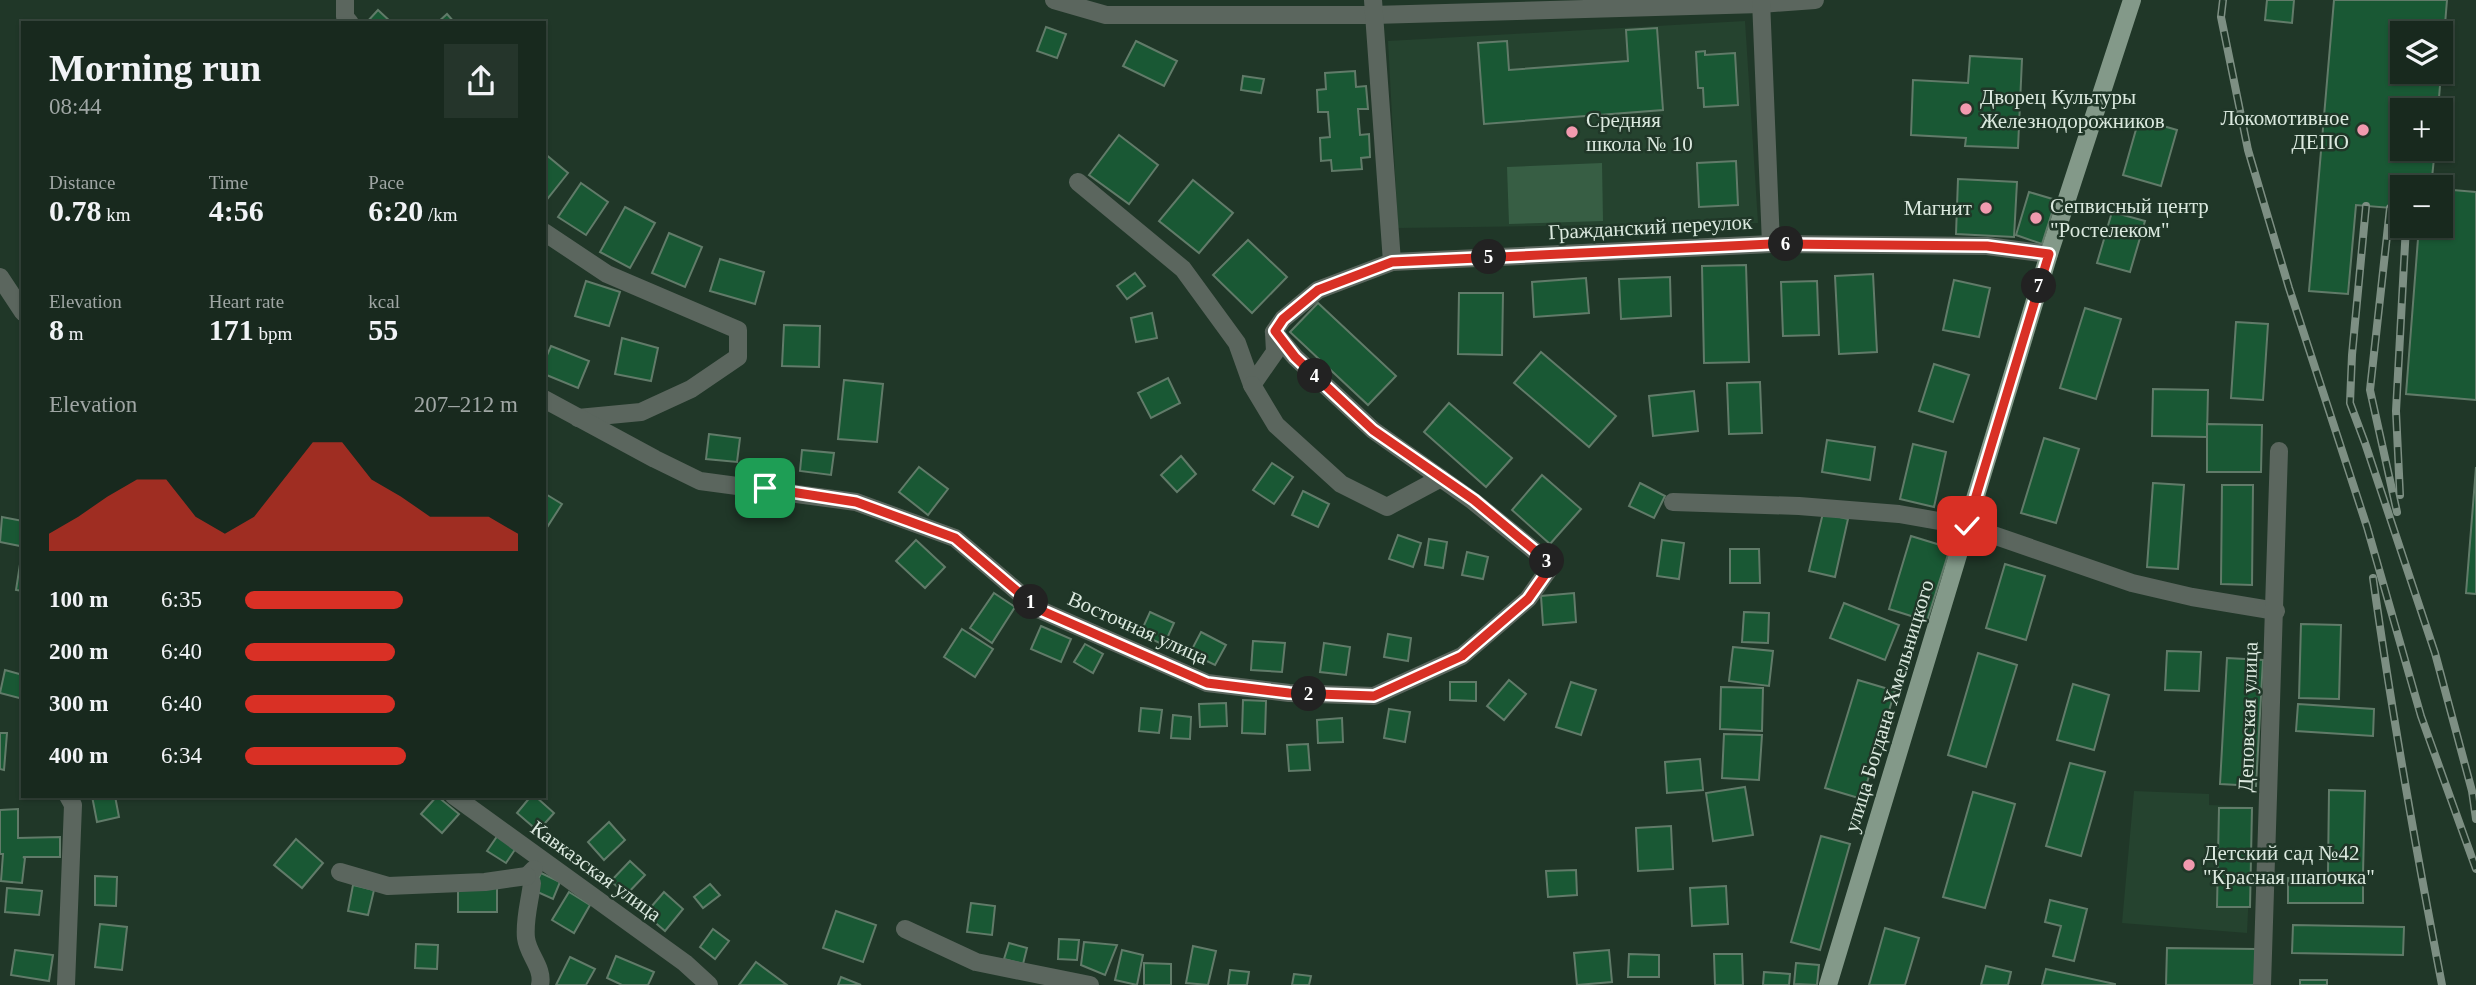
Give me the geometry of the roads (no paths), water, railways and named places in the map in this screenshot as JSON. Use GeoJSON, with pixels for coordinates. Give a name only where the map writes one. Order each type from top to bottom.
{"type":"FeatureCollection","features":[{"type":"Feature","properties":{"kind":"main road","name":"улица Богдана Хмельницкого"},"geometry":{"type":"LineString","coordinates":[[1828,985],[2049,254],[2132,0]]}},
{"type":"Feature","properties":{"kind":"street"},"geometry":{"type":"LineString","coordinates":[[345,0],[345,17],[348,21]]}},
{"type":"Feature","properties":{"kind":"street"},"geometry":{"type":"LineString","coordinates":[[1054,0],[1106,15],[1815,0]]}},
{"type":"Feature","properties":{"kind":"street"},"geometry":{"type":"LineString","coordinates":[[1761,2],[1771,244]]}},
{"type":"Feature","properties":{"kind":"street"},"geometry":{"type":"LineString","coordinates":[[1373,8],[1392,262]]}},
{"type":"Feature","properties":{"kind":"street"},"geometry":{"type":"LineString","coordinates":[[1078,182],[1183,269],[1237,343],[1252,385],[1276,425],[1341,484],[1387,507],[1441,478],[1373,430],[1295,357],[1275,331]]}},
{"type":"Feature","properties":{"kind":"street"},"geometry":{"type":"LineString","coordinates":[[546,233],[607,274],[737,330],[738,357],[691,389],[641,412],[578,418]]}},
{"type":"Feature","properties":{"kind":"street","name":"Гражданский переулок"},"geometry":{"type":"LineString","coordinates":[[1252,385],[1275,352],[1275,331],[1283,319],[1318,290],[1392,262],[1771,244],[1987,246],[2049,254]]}},
{"type":"Feature","properties":{"kind":"street"},"geometry":{"type":"LineString","coordinates":[[0,276],[21,309]]}},
{"type":"Feature","properties":{"kind":"street","name":"Восточная улица"},"geometry":{"type":"LineString","coordinates":[[546,399],[700,481],[856,502],[955,538],[1038,609],[1207,683],[1289,693],[1374,696],[1462,656],[1528,599],[1552,565],[1474,500],[1441,478]]}},
{"type":"Feature","properties":{"kind":"street","name":"Деповская улица"},"geometry":{"type":"LineString","coordinates":[[2262,985],[2262,916],[2276,611],[2279,451]]}},
{"type":"Feature","properties":{"kind":"street"},"geometry":{"type":"LineString","coordinates":[[1673,502],[1799,506],[1899,514],[1967,526],[2132,583],[2192,597],[2276,611]]}},
{"type":"Feature","properties":{"kind":"street"},"geometry":{"type":"LineString","coordinates":[[66,985],[73,805],[69,798]]}},
{"type":"Feature","properties":{"kind":"street","name":"Кавказская улица"},"geometry":{"type":"LineString","coordinates":[[457,798],[685,964],[709,985]]}},
{"type":"Feature","properties":{"kind":"street"},"geometry":{"type":"LineString","coordinates":[[340,872],[388,886],[485,882],[527,876],[543,860]]}},
{"type":"Feature","properties":{"kind":"street"},"geometry":{"type":"LineString","coordinates":[[527,876],[533,883],[525,926],[527,942],[542,976],[540,985]]}},
{"type":"Feature","properties":{"kind":"street"},"geometry":{"type":"LineString","coordinates":[[905,929],[976,962],[1090,985]]}},
{"type":"Feature","properties":{"kind":"railway"},"geometry":{"type":"LineString","coordinates":[[2223,0],[2221,17],[2248,150],[2289,288],[2367,527],[2421,716],[2476,869]]}},
{"type":"Feature","properties":{"kind":"railway"},"geometry":{"type":"LineString","coordinates":[[2366,206],[2350,403],[2435,653],[2472,791],[2476,819]]}},
{"type":"Feature","properties":{"kind":"railway"},"geometry":{"type":"LineString","coordinates":[[2390,208],[2370,390],[2397,512]]}},
{"type":"Feature","properties":{"kind":"railway"},"geometry":{"type":"LineString","coordinates":[[2400,495],[2396,411],[2405,238]]}},
{"type":"Feature","properties":{"kind":"railway"},"geometry":{"type":"LineString","coordinates":[[2373,578],[2405,782],[2442,985]]}},
{"type":"Feature","properties":{"kind":"place","name":"Дворец Культуры Железнодорожников"},"geometry":{"type":"Point","coordinates":[1966,109]}},
{"type":"Feature","properties":{"kind":"place","name":"Локомотивное ДЕПО"},"geometry":{"type":"Point","coordinates":[2363,130]}},
{"type":"Feature","properties":{"kind":"place","name":"Средняя школа № 10"},"geometry":{"type":"Point","coordinates":[1572,132]}},
{"type":"Feature","properties":{"kind":"place","name":"Магнит"},"geometry":{"type":"Point","coordinates":[1986,208]}},
{"type":"Feature","properties":{"kind":"place","name":"Сепвисный центр \"Ростелеком\""},"geometry":{"type":"Point","coordinates":[2036,218]}},
{"type":"Feature","properties":{"kind":"place","name":"Детский сад №42 \"Красная шапочка\""},"geometry":{"type":"Point","coordinates":[2189,865]}}]}
